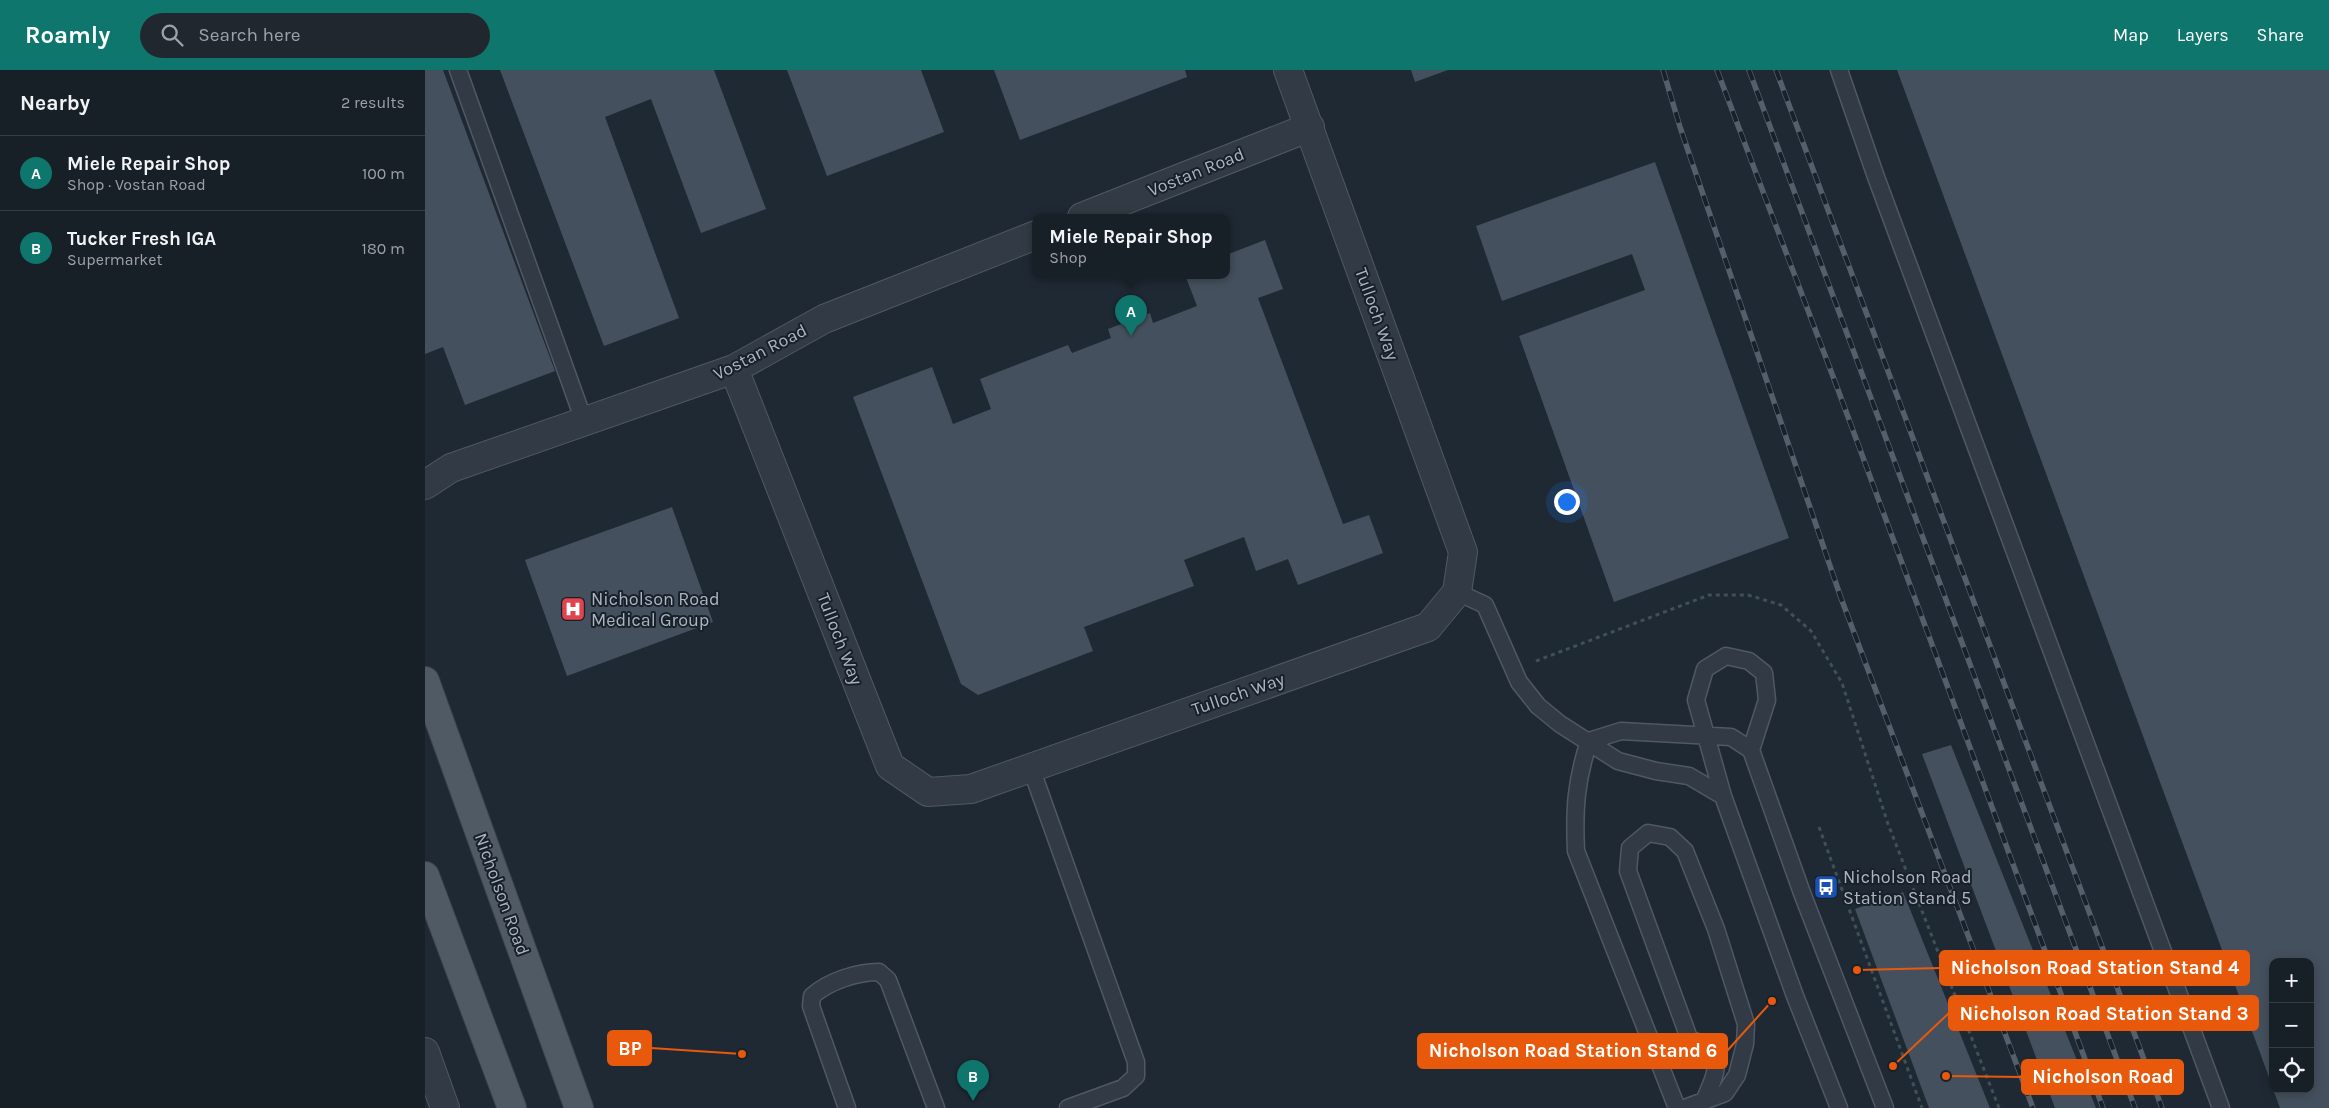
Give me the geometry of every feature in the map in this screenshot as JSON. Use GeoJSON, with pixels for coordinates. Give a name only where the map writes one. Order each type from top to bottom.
{"type":"FeatureCollection","features":[{"type":"Feature","properties":{"kind":"main road","name":"Nicholson Road"},"geometry":{"type":"LineString","coordinates":[[425,681],[579,1108]]}},
{"type":"Feature","properties":{"kind":"main road"},"geometry":{"type":"LineString","coordinates":[[425,876],[512,1108]]}},
{"type":"Feature","properties":{"kind":"street","name":"Tulloch Way"},"geometry":{"type":"LineString","coordinates":[[733,369],[890,766],[928,792],[971,789],[1428,627],[1457,592],[1463,552],[1289,70]]}},
{"type":"Feature","properties":{"kind":"street","name":"Vostan Road"},"geometry":{"type":"LineString","coordinates":[[1089,214],[1310,127]]}},
{"type":"Feature","properties":{"kind":"street","name":"Vostan Road"},"geometry":{"type":"LineString","coordinates":[[425,485],[438,469],[733,369],[824,319],[1032,237]]}},
{"type":"Feature","properties":{"kind":"street"},"geometry":{"type":"LineString","coordinates":[[425,1052],[445,1108]]}},
{"type":"Feature","properties":{"kind":"lane"},"geometry":{"type":"LineString","coordinates":[[458,70],[583,421]]}},
{"type":"Feature","properties":{"kind":"lane"},"geometry":{"type":"LineString","coordinates":[[1839,70],[1876,177],[2221,1108]]}},
{"type":"Feature","properties":{"kind":"lane"},"geometry":{"type":"LineString","coordinates":[[1457,592],[1485,605],[1519,682],[1538,706],[1559,724],[1589,741],[1618,761],[1656,771],[1689,776],[1723,796]]}},
{"type":"Feature","properties":{"kind":"lane"},"geometry":{"type":"LineString","coordinates":[[1751,750],[1767,700],[1764,673],[1749,661],[1726,656],[1705,669],[1696,700],[1723,796],[1795,996],[1839,1108]]}},
{"type":"Feature","properties":{"kind":"lane"},"geometry":{"type":"LineString","coordinates":[[1589,741],[1621,731],[1705,735],[1731,737],[1751,750],[1802,893],[1885,1108]]}},
{"type":"Feature","properties":{"kind":"lane"},"geometry":{"type":"LineString","coordinates":[[1589,741],[1579,771],[1574,810],[1577,851],[1677,1108]]}},
{"type":"Feature","properties":{"kind":"lane"},"geometry":{"type":"LineString","coordinates":[[1031,768],[1136,1062],[1136,1076],[1123,1088],[1068,1108]]}},
{"type":"Feature","properties":{"kind":"lane"},"geometry":{"type":"LineString","coordinates":[[1685,1108],[1705,1101],[1725,1093],[1737,1075],[1745,1044],[1746,1024],[1716,929],[1685,851],[1670,837],[1647,833],[1629,848],[1628,871],[1689,1038],[1707,1047],[1714,1055],[1716,1070],[1705,1101]]}},
{"type":"Feature","properties":{"kind":"lane"},"geometry":{"type":"LineString","coordinates":[[847,1108],[811,1006],[812,996],[820,989],[865,972],[879,972],[888,980],[935,1108]]}},
{"type":"Feature","properties":{"kind":"lane"},"geometry":{"type":"LineString","coordinates":[[1714,1055],[1730,1057],[1745,1044]]}},
{"type":"Feature","properties":{"kind":"path"},"geometry":{"type":"LineString","coordinates":[[1514,669],[1709,595],[1748,595],[1781,605],[1811,631],[1842,683],[1888,824],[1999,1108]]}},
{"type":"Feature","properties":{"kind":"path"},"geometry":{"type":"LineString","coordinates":[[1819,827],[1922,1108]]}},
{"type":"Feature","properties":{"kind":"building"},"geometry":{"type":"Polygon","coordinates":[[[425,70],[443,70],[555,371],[465,405],[443,347],[425,354],[425,70]]]}},
{"type":"Feature","properties":{"kind":"building"},"geometry":{"type":"Polygon","coordinates":[[[500,70],[714,70],[766,209],[701,233],[651,99],[605,117],[679,318],[604,346],[500,70]]]}},
{"type":"Feature","properties":{"kind":"building"},"geometry":{"type":"Polygon","coordinates":[[[787,70],[921,70],[944,132],[827,176],[787,70]]]}},
{"type":"Feature","properties":{"kind":"building"},"geometry":{"type":"Polygon","coordinates":[[[994,70],[1185,70],[1187,77],[1020,140],[994,70]]]}},
{"type":"Feature","properties":{"kind":"building"},"geometry":{"type":"Polygon","coordinates":[[[1411,70],[1448,70],[1415,82],[1411,70]]]}},
{"type":"Feature","properties":{"kind":"building"},"geometry":{"type":"Polygon","coordinates":[[[1897,70],[2329,70],[2329,1108],[2280,1108],[2274,1093],[2314,1093],[2314,958],[2269,958],[2269,1077],[1897,70]]]}},
{"type":"Feature","properties":{"kind":"building"},"geometry":{"type":"Polygon","coordinates":[[[1655,162],[1789,538],[1614,602],[1519,336],[1645,290],[1632,254],[1502,301],[1476,226],[1655,162]]]}},
{"type":"Feature","properties":{"kind":"building"},"geometry":{"type":"Polygon","coordinates":[[[1265,240],[1283,289],[1258,298],[1343,524],[1369,515],[1383,553],[1298,585],[1288,559],[1256,571],[1244,537],[1184,560],[1194,586],[1084,627],[1093,651],[978,695],[961,684],[853,397],[932,367],[953,424],[991,409],[980,379],[1068,345],[1072,353],[1111,338],[1108,329],[1150,313],[1153,323],[1197,306],[1187,279],[1230,279],[1230,253],[1265,240]]]}},
{"type":"Feature","properties":{"kind":"building"},"geometry":{"type":"Polygon","coordinates":[[[672,507],[713,622],[567,676],[525,560],[672,507]]]}},
{"type":"Feature","properties":{"kind":"building"},"geometry":{"type":"Polygon","coordinates":[[[1951,745],[2096,1108],[2055,1108],[1922,754],[1951,745]]]}},
{"type":"Feature","properties":{"kind":"building"},"geometry":{"type":"Polygon","coordinates":[[[1903,892],[1990,1108],[1929,1108],[1855,909],[1903,892]]]}},
{"type":"Feature","properties":{"kind":"railway"},"geometry":{"type":"LineString","coordinates":[[1663,70],[1680,127],[1841,598],[2033,1108]]}},
{"type":"Feature","properties":{"kind":"railway"},"geometry":{"type":"LineString","coordinates":[[1717,70],[1837,387],[2103,1108]]}},
{"type":"Feature","properties":{"kind":"railway"},"geometry":{"type":"LineString","coordinates":[[1749,70],[2135,1108]]}},
{"type":"Feature","properties":{"kind":"railway"},"geometry":{"type":"LineString","coordinates":[[1776,70],[2162,1108]]}},
{"type":"Feature","properties":{"kind":"place","name":"Miele Repair Shop"},"geometry":{"type":"Point","coordinates":[1131,336]}},
{"type":"Feature","properties":{"kind":"place","name":"Nicholson Road Medical Group"},"geometry":{"type":"Point","coordinates":[573,609]}},
{"type":"Feature","properties":{"kind":"place","name":"Nicholson Road Station Stand 5"},"geometry":{"type":"Point","coordinates":[1826,887]}},
{"type":"Feature","properties":{"kind":"place","name":"Nicholson Road Station Stand 4"},"geometry":{"type":"Point","coordinates":[1857,970]}},
{"type":"Feature","properties":{"kind":"place","name":"Nicholson Road Station Stand 6"},"geometry":{"type":"Point","coordinates":[1772,1001]}},
{"type":"Feature","properties":{"kind":"place","name":"BP"},"geometry":{"type":"Point","coordinates":[742,1054]}},
{"type":"Feature","properties":{"kind":"place","name":"Nicholson Road Station Stand 3"},"geometry":{"type":"Point","coordinates":[1893,1066]}},
{"type":"Feature","properties":{"kind":"place","name":"Nicholson Road"},"geometry":{"type":"Point","coordinates":[1946,1076]}},
{"type":"Feature","properties":{"kind":"place","name":"Tucker Fresh IGA"},"geometry":{"type":"Point","coordinates":[973,1101]}}]}
